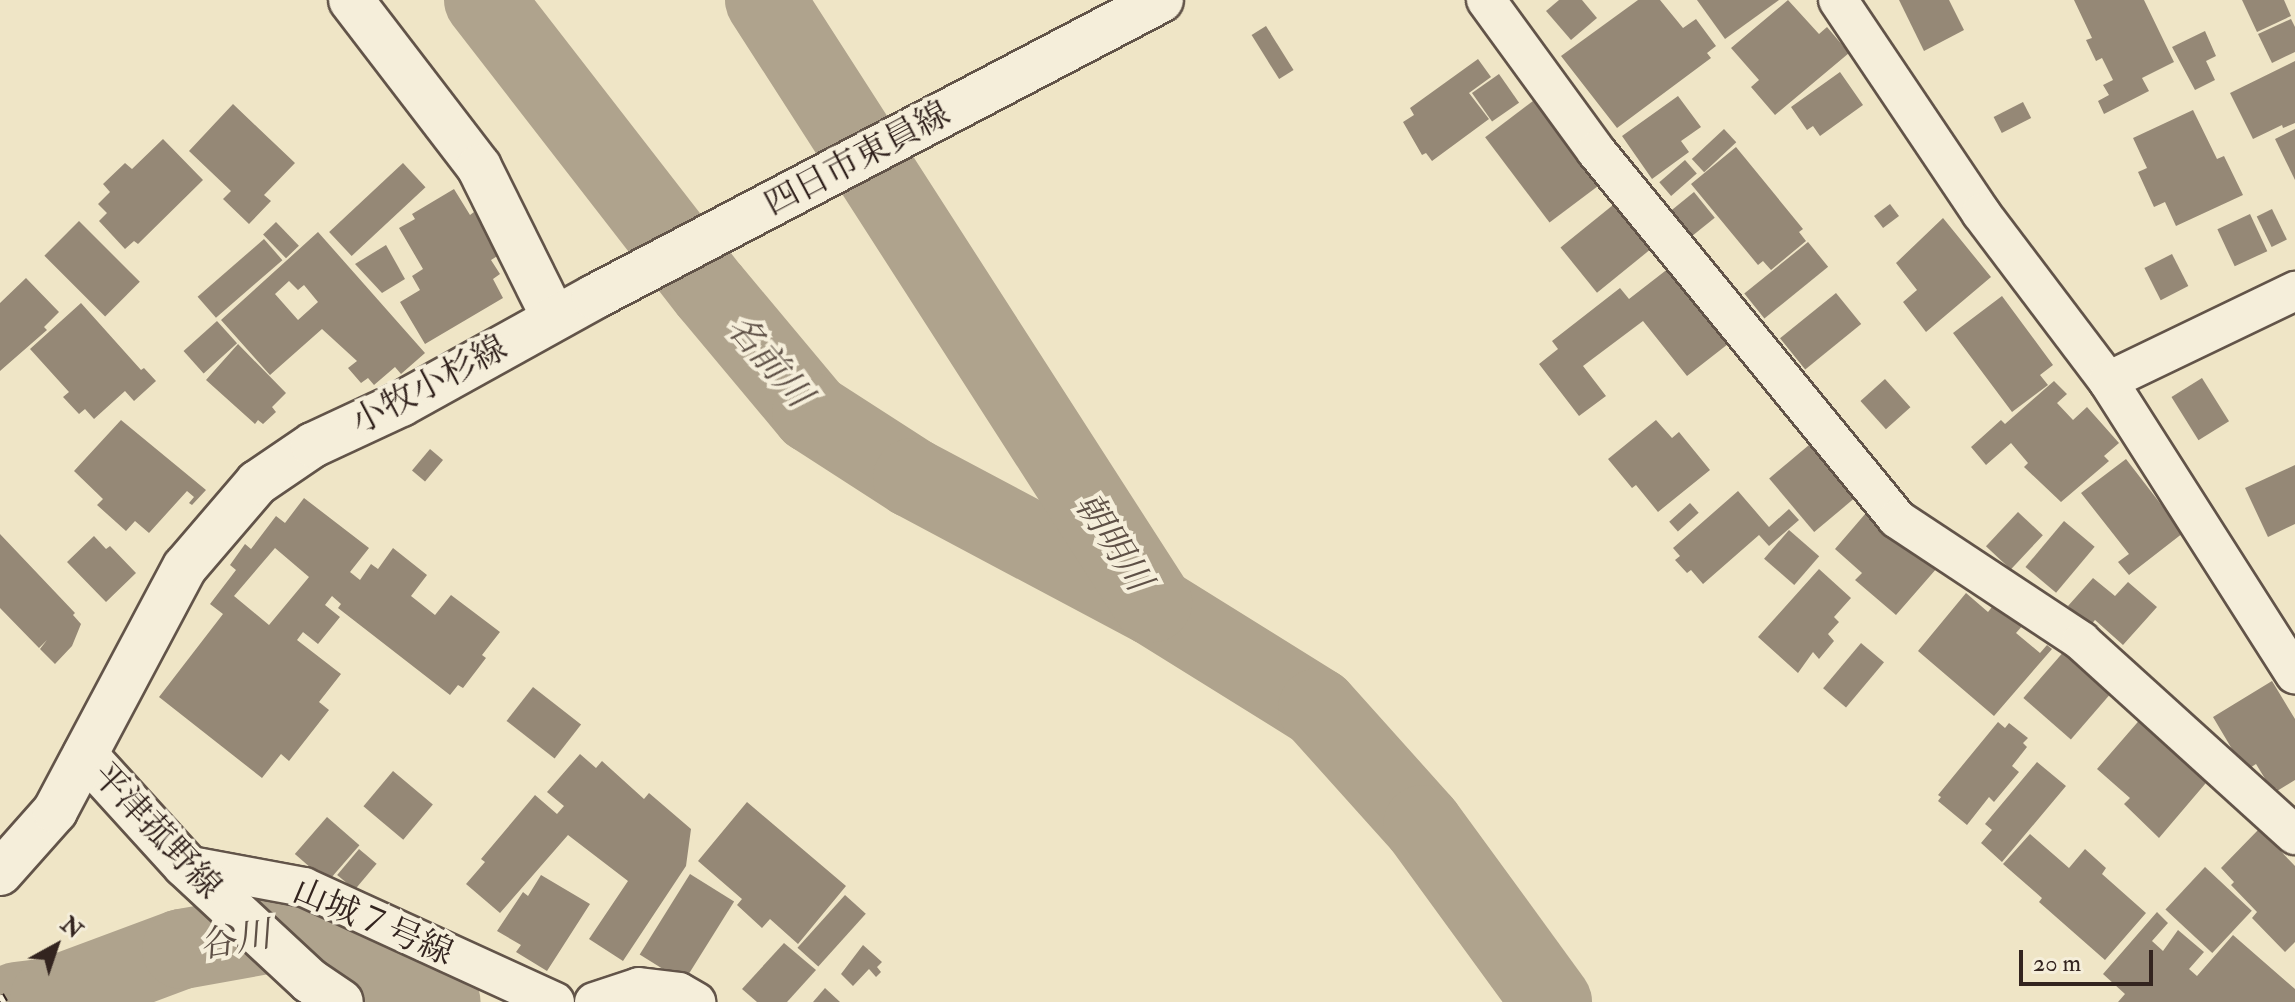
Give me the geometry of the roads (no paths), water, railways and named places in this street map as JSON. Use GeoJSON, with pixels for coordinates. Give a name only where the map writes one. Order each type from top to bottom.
{"type":"FeatureCollection","features":[{"type":"Feature","properties":{"kind":"main road"},"geometry":{"type":"LineString","coordinates":[[351,0],[479,167],[554,318]]}},
{"type":"Feature","properties":{"kind":"main road","name":"四日市東員線"},"geometry":{"type":"LineString","coordinates":[[554,318],[1161,0]]}},
{"type":"Feature","properties":{"kind":"main road","name":"小牧小杉線"},"geometry":{"type":"LineString","coordinates":[[85,755],[185,567],[257,483],[313,445],[401,404],[554,318]]}},
{"type":"Feature","properties":{"kind":"main road","name":"平津菰野線"},"geometry":{"type":"LineString","coordinates":[[0,873],[55,811],[85,755],[185,865],[326,991]]}},
{"type":"Feature","properties":{"kind":"street"},"geometry":{"type":"LineString","coordinates":[[1486,0],[1596,151],[1897,519],[2081,641],[2295,835]]}},
{"type":"Feature","properties":{"kind":"street"},"geometry":{"type":"LineString","coordinates":[[1838,0],[1981,213],[2108,381],[2295,675]]}},
{"type":"Feature","properties":{"kind":"street"},"geometry":{"type":"LineString","coordinates":[[2108,381],[2295,291]]}},
{"type":"Feature","properties":{"kind":"street","name":"山城７号線"},"geometry":{"type":"LineString","coordinates":[[185,865],[304,887],[555,1002]]}},
{"type":"Feature","properties":{"kind":"street"},"geometry":{"type":"LineString","coordinates":[[594,1002],[639,987],[679,992],[696,1002]]}},
{"type":"Feature","properties":{"kind":"waterway","name":"名前川"},"geometry":{"type":"LineString","coordinates":[[484,0],[710,291],[812,413],[913,478],[1154,606],[1318,708],[1423,825],[1552,1002]]}},
{"type":"Feature","properties":{"kind":"waterway","name":"朝明川"},"geometry":{"type":"LineString","coordinates":[[765,0],[1152,602]]}},
{"type":"Feature","properties":{"kind":"waterway","name":"谷川"},"geometry":{"type":"LineString","coordinates":[[17,1002],[50,998],[182,949],[306,927],[441,1002]]}},
{"type":"Feature","properties":{"kind":"railway"},"geometry":{"type":"LineString","coordinates":[[0,995],[4,1002]]}}]}
